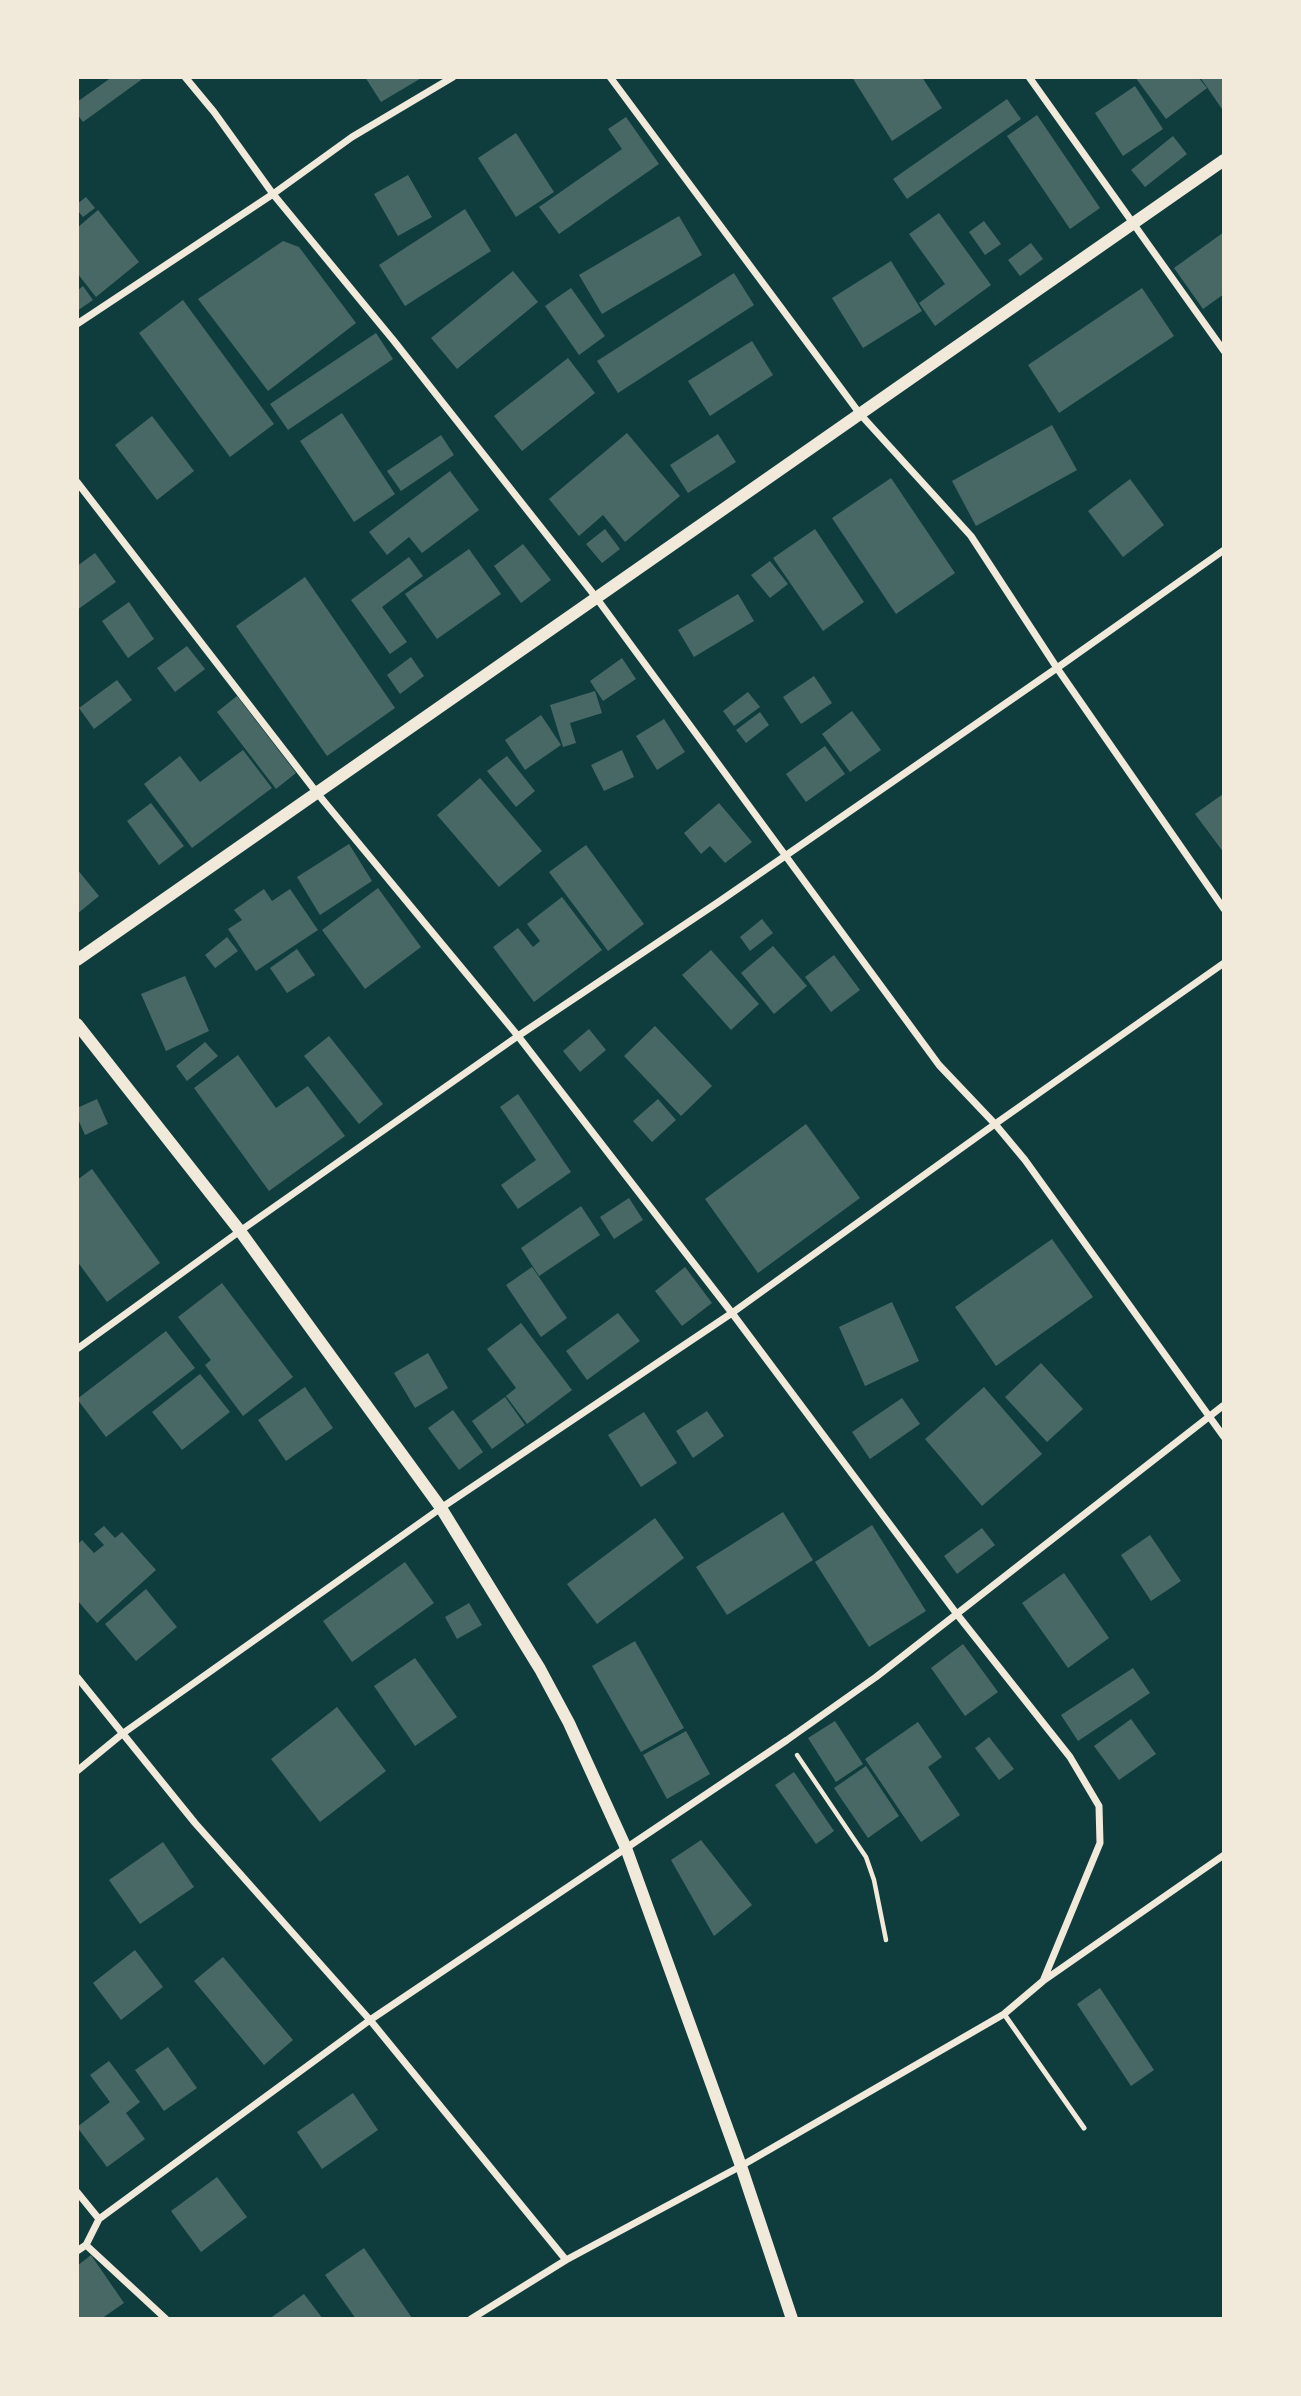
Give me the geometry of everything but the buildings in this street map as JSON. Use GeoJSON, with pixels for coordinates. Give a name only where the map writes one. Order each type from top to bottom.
{"type":"FeatureCollection","features":[{"type":"Feature","properties":{"kind":"street"},"geometry":{"type":"LineString","coordinates":[[185,77],[214,112],[273,194],[394,341],[595,596],[939,1065],[1025,1160],[1224,1437]]}},
{"type":"Feature","properties":{"kind":"street"},"geometry":{"type":"LineString","coordinates":[[77,324],[273,194],[352,137],[453,77]]}},
{"type":"Feature","properties":{"kind":"street"},"geometry":{"type":"LineString","coordinates":[[610,77],[860,414],[971,536],[1057,668],[1224,909]]}},
{"type":"Feature","properties":{"kind":"street"},"geometry":{"type":"LineString","coordinates":[[1029,77],[1224,351]]}},
{"type":"Feature","properties":{"kind":"street"},"geometry":{"type":"LineString","coordinates":[[77,960],[595,596],[1224,160]]}},
{"type":"Feature","properties":{"kind":"street"},"geometry":{"type":"LineString","coordinates":[[77,482],[317,793],[518,1036],[732,1313],[956,1613],[1070,1757],[1099,1806],[1100,1843],[1043,1981]]}},
{"type":"Feature","properties":{"kind":"street"},"geometry":{"type":"LineString","coordinates":[[77,1349],[518,1036],[1057,668],[1224,550]]}},
{"type":"Feature","properties":{"kind":"street"},"geometry":{"type":"LineString","coordinates":[[77,1772],[122,1734],[441,1508],[732,1313],[1224,963]]}},
{"type":"Feature","properties":{"kind":"street"},"geometry":{"type":"LineString","coordinates":[[77,1024],[240,1231],[441,1508],[540,1669],[569,1723],[626,1848],[741,2166],[792,2319]]}},
{"type":"Feature","properties":{"kind":"street"},"geometry":{"type":"LineString","coordinates":[[77,2251],[86,2245],[99,2219],[370,2020],[787,1740],[876,1676],[1224,1405]]}},
{"type":"Feature","properties":{"kind":"street"},"geometry":{"type":"LineString","coordinates":[[77,1677],[195,1823],[370,2020],[566,2260]]}},
{"type":"Feature","properties":{"kind":"street"},"geometry":{"type":"LineString","coordinates":[[471,2319],[566,2260],[741,2166],[1004,2014],[1043,1981],[1224,1855]]}},
{"type":"Feature","properties":{"kind":"street"},"geometry":{"type":"LineString","coordinates":[[77,2192],[99,2219]]}},
{"type":"Feature","properties":{"kind":"street"},"geometry":{"type":"LineString","coordinates":[[86,2245],[166,2319]]}},
{"type":"Feature","properties":{"kind":"lane"},"geometry":{"type":"LineString","coordinates":[[1004,2014],[1084,2128]]}},
{"type":"Feature","properties":{"kind":"path"},"geometry":{"type":"LineString","coordinates":[[787,1740],[866,1857],[874,1880],[886,1940]]}}]}
